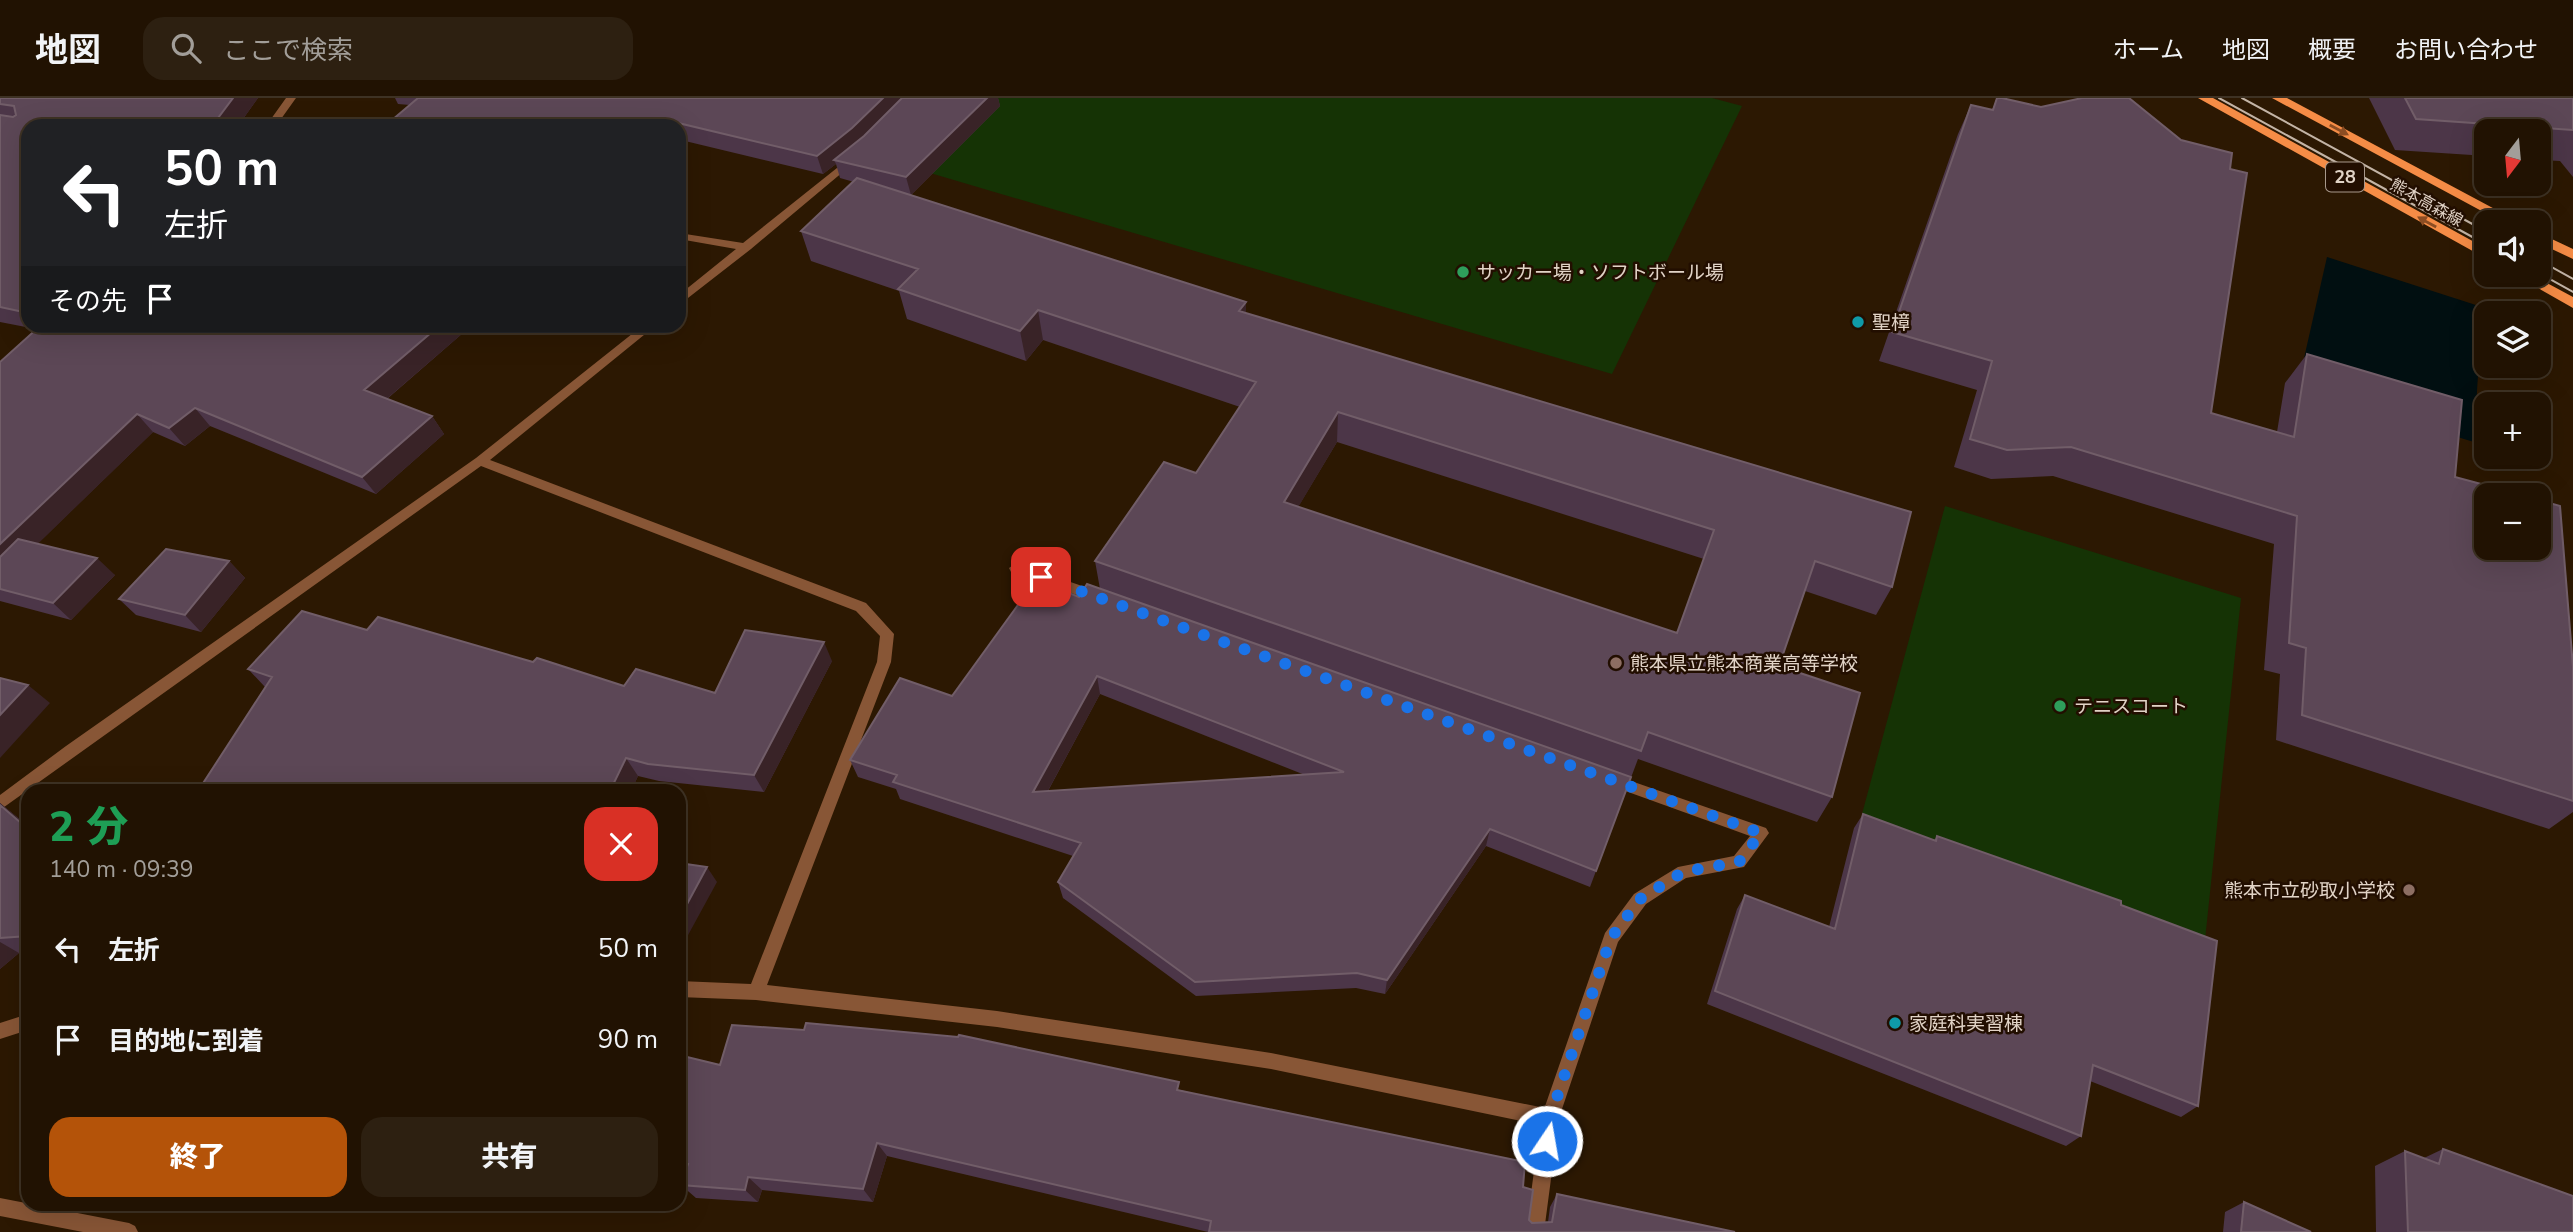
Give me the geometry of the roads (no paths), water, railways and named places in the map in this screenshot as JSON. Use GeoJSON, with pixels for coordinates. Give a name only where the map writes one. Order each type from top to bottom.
{"type":"FeatureCollection","features":[{"type":"Feature","properties":{"kind":"main road","name":"熊本高森線"},"geometry":{"type":"LineString","coordinates":[[2204,98],[2474,248]]}},
{"type":"Feature","properties":{"kind":"main road","name":"熊本高森線"},"geometry":{"type":"LineString","coordinates":[[2278,98],[2489,210]]}},
{"type":"Feature","properties":{"kind":"main road"},"geometry":{"type":"LineString","coordinates":[[2551,243],[2573,255]]}},
{"type":"Feature","properties":{"kind":"main road"},"geometry":{"type":"LineString","coordinates":[[2544,287],[2573,303]]}},
{"type":"Feature","properties":{"kind":"street"},"geometry":{"type":"LineString","coordinates":[[276,119],[291,98]]}},
{"type":"Feature","properties":{"kind":"street"},"geometry":{"type":"LineString","coordinates":[[686,295],[863,150]]}},
{"type":"Feature","properties":{"kind":"street"},"geometry":{"type":"LineString","coordinates":[[686,237],[747,247]]}},
{"type":"Feature","properties":{"kind":"street"},"geometry":{"type":"LineString","coordinates":[[26,784],[480,461],[640,333]]}},
{"type":"Feature","properties":{"kind":"street"},"geometry":{"type":"LineString","coordinates":[[480,461],[861,607],[887,634],[884,662],[756,992]]}},
{"type":"Feature","properties":{"kind":"street"},"geometry":{"type":"LineString","coordinates":[[1016,568],[1120,605]]}},
{"type":"Feature","properties":{"kind":"street"},"geometry":{"type":"LineString","coordinates":[[1535,1232],[1550,1118],[1611,938],[1640,899],[1683,872],[1739,862],[1761,833],[1591,773]]}},
{"type":"Feature","properties":{"kind":"street"},"geometry":{"type":"LineString","coordinates":[[0,804],[21,788]]}},
{"type":"Feature","properties":{"kind":"street"},"geometry":{"type":"LineString","coordinates":[[686,989],[756,992],[997,1019],[1271,1061],[1550,1118]]}},
{"type":"Feature","properties":{"kind":"street"},"geometry":{"type":"LineString","coordinates":[[0,1031],[21,1025]]}},
{"type":"Feature","properties":{"kind":"street"},"geometry":{"type":"LineString","coordinates":[[0,1207],[94,1228],[129,1232]]}},
{"type":"Feature","properties":{"kind":"tram line"},"geometry":{"type":"LineString","coordinates":[[2219,98],[2474,238]]}},
{"type":"Feature","properties":{"kind":"tram line"},"geometry":{"type":"LineString","coordinates":[[2242,98],[2474,225]]}},
{"type":"Feature","properties":{"kind":"tram line"},"geometry":{"type":"LineString","coordinates":[[2551,267],[2573,279]]}},
{"type":"Feature","properties":{"kind":"tram line"},"geometry":{"type":"LineString","coordinates":[[2551,280],[2573,292]]}},
{"type":"Feature","properties":{"kind":"place","name":"サッカー場・ソフトボール場"},"geometry":{"type":"Point","coordinates":[1463,272]}},
{"type":"Feature","properties":{"kind":"place","name":"聖樟"},"geometry":{"type":"Point","coordinates":[1858,322]}},
{"type":"Feature","properties":{"kind":"place","name":"熊本県立熊本商業高等学校"},"geometry":{"type":"Point","coordinates":[1616,663]}},
{"type":"Feature","properties":{"kind":"place","name":"テニスコート"},"geometry":{"type":"Point","coordinates":[2060,706]}},
{"type":"Feature","properties":{"kind":"place","name":"熊本市立砂取小学校"},"geometry":{"type":"Point","coordinates":[2409,890]}},
{"type":"Feature","properties":{"kind":"place","name":"家庭科実習棟"},"geometry":{"type":"Point","coordinates":[1895,1023]}}]}
